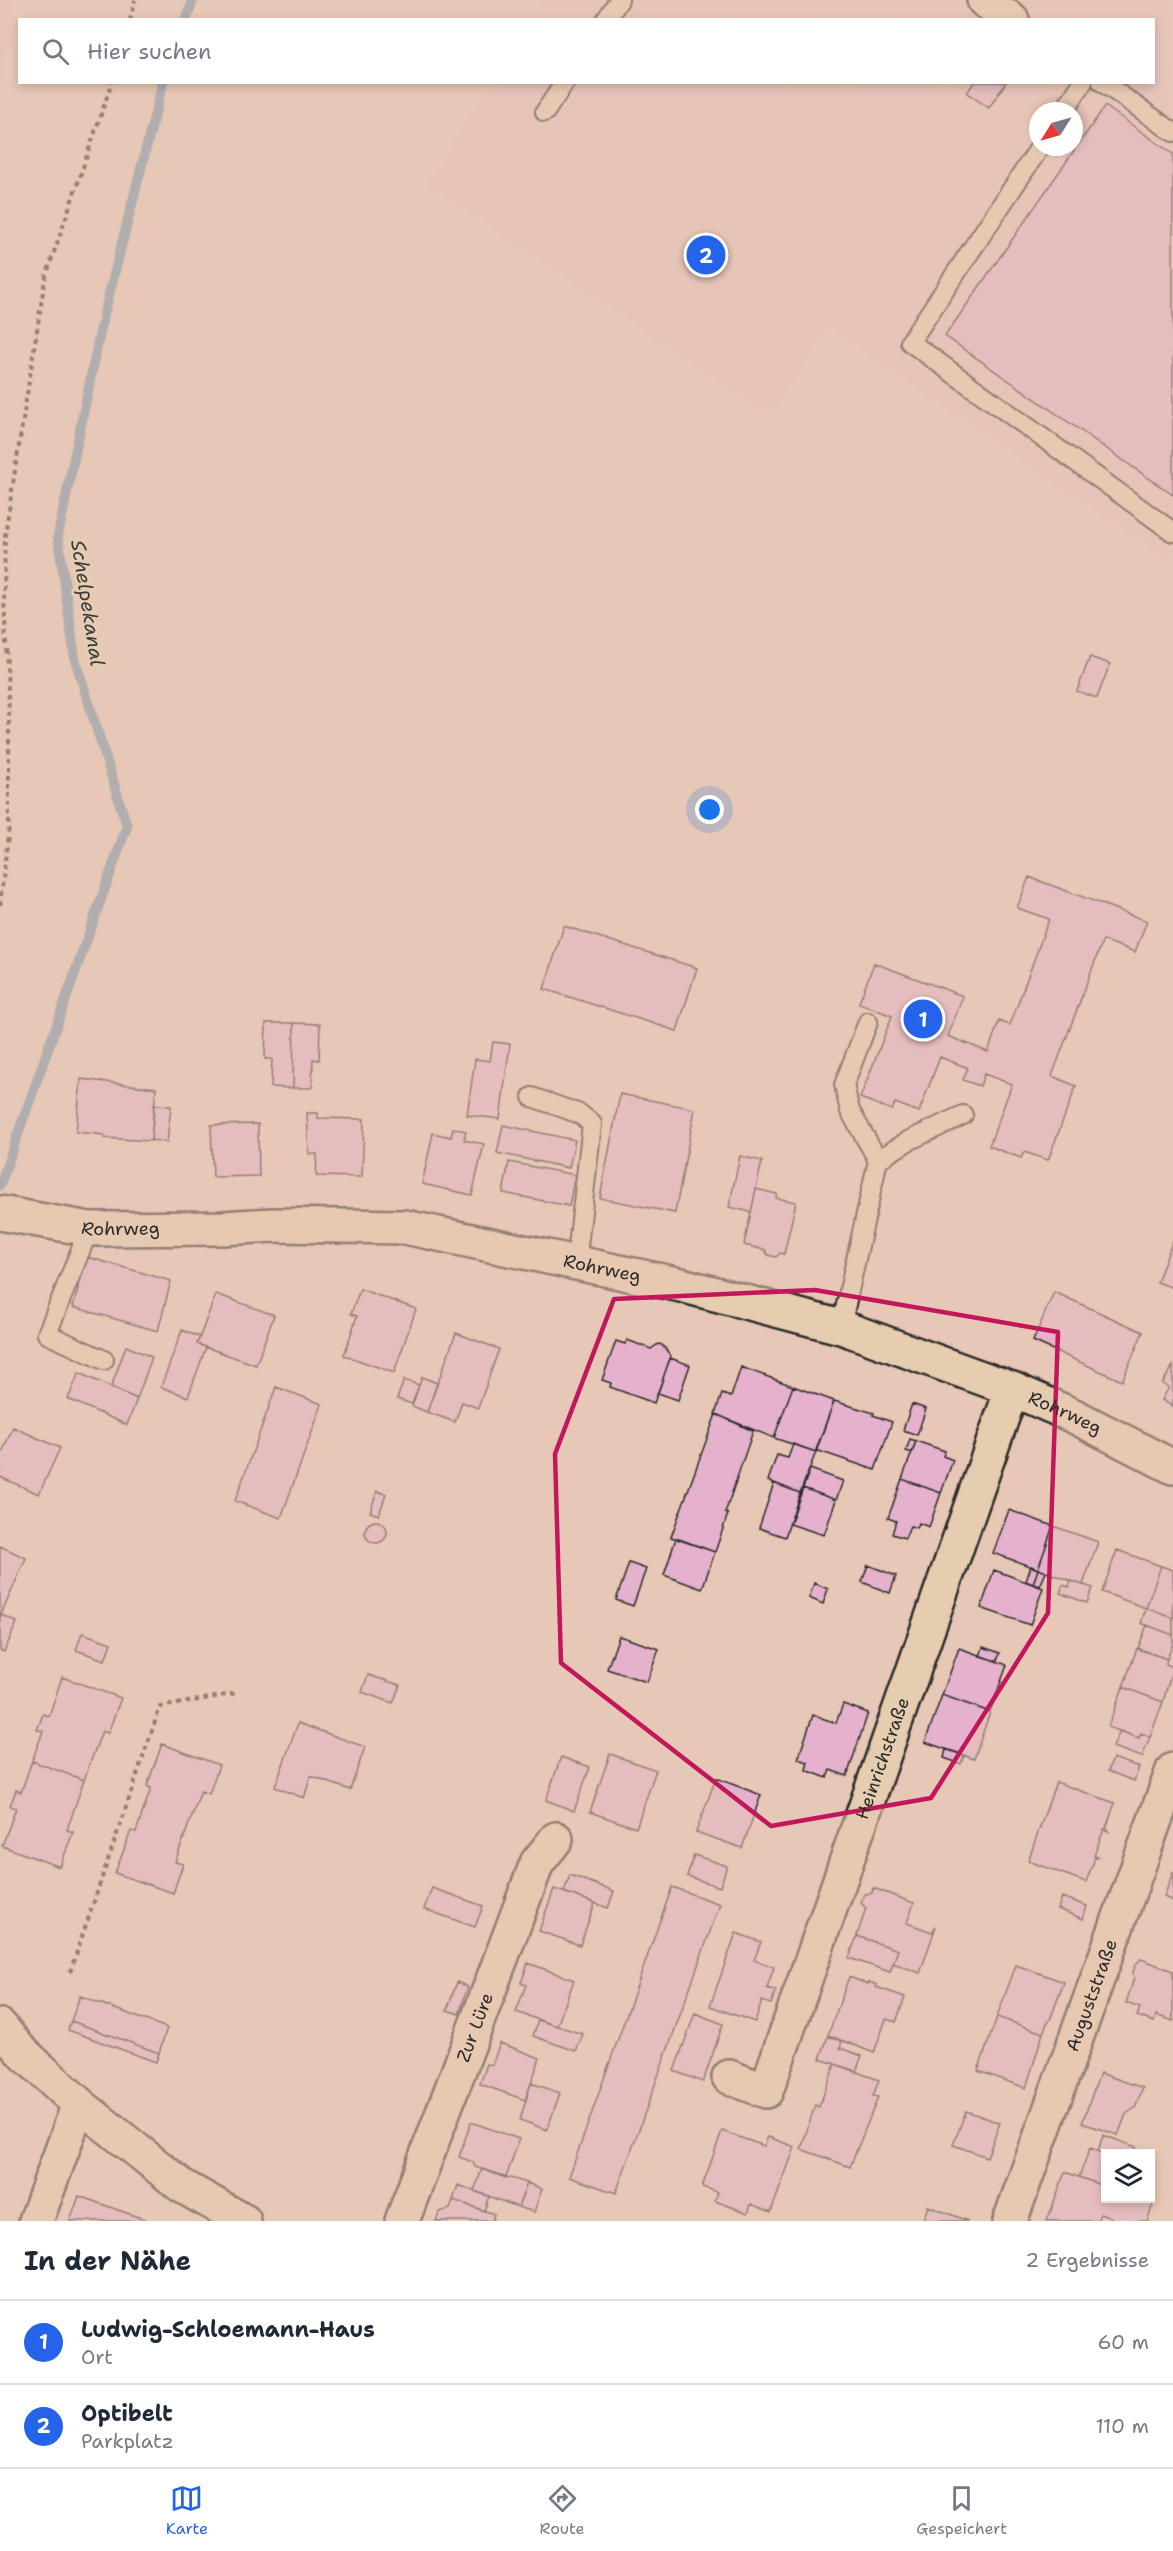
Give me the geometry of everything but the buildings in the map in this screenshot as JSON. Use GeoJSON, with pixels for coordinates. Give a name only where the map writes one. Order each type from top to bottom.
{"type":"FeatureCollection","features":[{"type":"Feature","properties":{"kind":"street"},"geometry":{"type":"LineString","coordinates":[[984,0],[1009,18]]}},
{"type":"Feature","properties":{"kind":"street","name":"Rohrweg"},"geometry":{"type":"LineString","coordinates":[[3,1213],[89,1229],[223,1228],[273,1225],[405,1227],[681,1285],[841,1328],[1012,1389],[1074,1416],[1173,1467]]}},
{"type":"Feature","properties":{"kind":"street","name":"Heinrichstraße"},"geometry":{"type":"LineString","coordinates":[[729,2077],[765,2091],[1012,1389]]}},
{"type":"Feature","properties":{"kind":"street","name":"Auguststraße"},"geometry":{"type":"LineString","coordinates":[[1010,2221],[1173,1770]]}},
{"type":"Feature","properties":{"kind":"street","name":"Zur Lüre"},"geometry":{"type":"LineString","coordinates":[[402,2221],[537,1863],[556,1839]]}},
{"type":"Feature","properties":{"kind":"street"},"geometry":{"type":"LineString","coordinates":[[0,2026],[21,2050],[79,2104],[182,2186],[244,2221]]}},
{"type":"Feature","properties":{"kind":"street"},"geometry":{"type":"LineString","coordinates":[[36,2221],[79,2104]]}},
{"type":"Feature","properties":{"kind":"lane"},"geometry":{"type":"LineString","coordinates":[[607,18],[619,0]]}},
{"type":"Feature","properties":{"kind":"lane"},"geometry":{"type":"LineString","coordinates":[[545,112],[563,84]]}},
{"type":"Feature","properties":{"kind":"lane"},"geometry":{"type":"LineString","coordinates":[[1070,102],[1082,84]]}},
{"type":"Feature","properties":{"kind":"lane"},"geometry":{"type":"LineString","coordinates":[[1105,84],[1173,132]]}},
{"type":"Feature","properties":{"kind":"lane"},"geometry":{"type":"LineString","coordinates":[[1034,156],[910,342],[1173,532]]}},
{"type":"Feature","properties":{"kind":"lane"},"geometry":{"type":"LineString","coordinates":[[841,1328],[878,1160],[850,1111],[844,1085],[868,1022]]}},
{"type":"Feature","properties":{"kind":"lane"},"geometry":{"type":"LineString","coordinates":[[532,1097],[580,1114],[592,1124],[576,1264]]}},
{"type":"Feature","properties":{"kind":"lane"},"geometry":{"type":"LineString","coordinates":[[878,1160],[908,1141],[963,1115]]}},
{"type":"Feature","properties":{"kind":"lane"},"geometry":{"type":"LineString","coordinates":[[89,1229],[46,1334],[104,1360]]}},
{"type":"Feature","properties":{"kind":"path"},"geometry":{"type":"LineString","coordinates":[[130,18],[135,0]]}},
{"type":"Feature","properties":{"kind":"path"},"geometry":{"type":"LineString","coordinates":[[0,905],[9,827],[9,715],[4,597],[5,535],[45,279],[111,84]]}},
{"type":"Feature","properties":{"kind":"path"},"geometry":{"type":"LineString","coordinates":[[70,1972],[160,1707],[237,1693]]}},
{"type":"Feature","properties":{"kind":"highlighted area"},"geometry":{"type":"Polygon","coordinates":[[[815,1290],[1058,1332],[1048,1613],[931,1798],[771,1826],[561,1663],[555,1454],[614,1299],[815,1290]]]}},
{"type":"Feature","properties":{"kind":"shaded area"},"geometry":{"type":"Polygon","coordinates":[[[0,0],[15,0],[0,84],[0,0]]]}},
{"type":"Feature","properties":{"kind":"shaded area"},"geometry":{"type":"Polygon","coordinates":[[[543,0],[1173,0],[1173,563],[829,328],[769,415],[428,183],[490,84],[1155,84],[1155,18],[532,18],[543,0]]]}},
{"type":"Feature","properties":{"kind":"waterway","name":"Schelpekanal"},"geometry":{"type":"LineString","coordinates":[[187,18],[193,0]]}},
{"type":"Feature","properties":{"kind":"waterway","name":"Schelpekanal"},"geometry":{"type":"LineString","coordinates":[[0,1185],[127,826],[75,659],[58,536],[103,318],[162,84]]}},
{"type":"Feature","properties":{"kind":"place","name":"Optibelt"},"geometry":{"type":"Point","coordinates":[706,255]}},
{"type":"Feature","properties":{"kind":"place","name":"Ludwig-Schloemann-Haus"},"geometry":{"type":"Point","coordinates":[923,1019]}}]}
